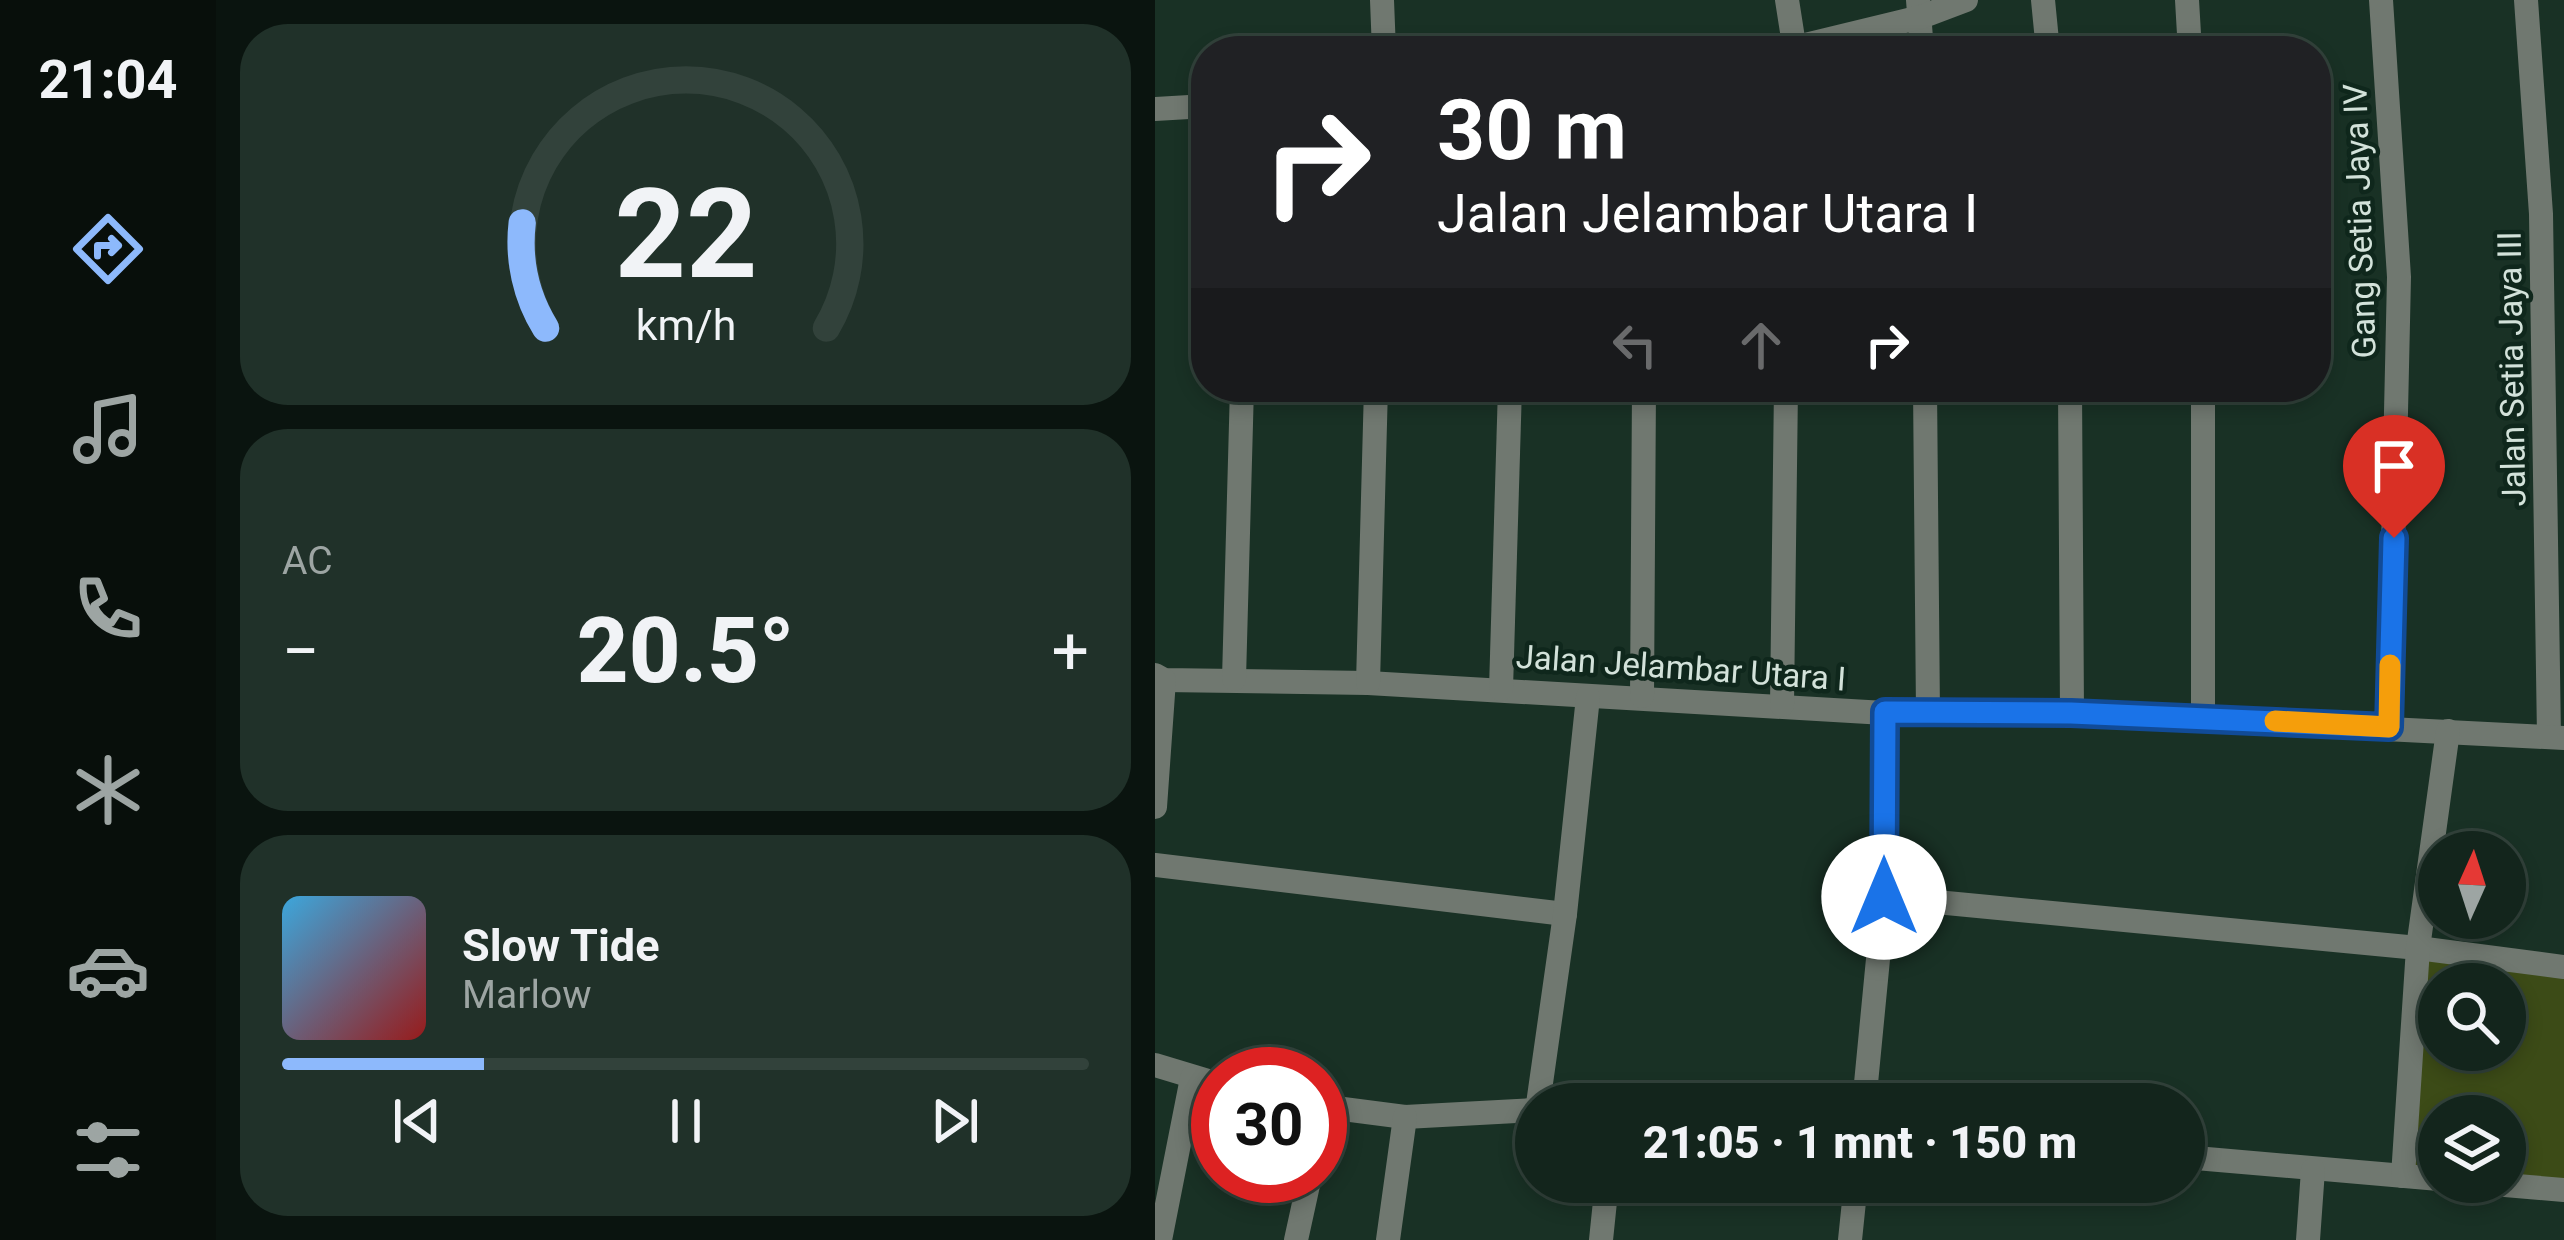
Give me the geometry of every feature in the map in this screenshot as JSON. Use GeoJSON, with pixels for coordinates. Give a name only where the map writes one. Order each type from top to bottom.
{"type":"FeatureCollection","features":[{"type":"Feature","properties":{"kind":"street"},"geometry":{"type":"LineString","coordinates":[[1382,0],[1383,36]]}},
{"type":"Feature","properties":{"kind":"street"},"geometry":{"type":"LineString","coordinates":[[1787,0],[1789,36]]}},
{"type":"Feature","properties":{"kind":"street"},"geometry":{"type":"LineString","coordinates":[[1834,36],[1966,0]]}},
{"type":"Feature","properties":{"kind":"street"},"geometry":{"type":"LineString","coordinates":[[2043,0],[2046,36]]}},
{"type":"Feature","properties":{"kind":"street"},"geometry":{"type":"LineString","coordinates":[[2187,0],[2189,36]]}},
{"type":"Feature","properties":{"kind":"street","name":"Gang Setia Jaya IV"},"geometry":{"type":"LineString","coordinates":[[2381,0],[2399,277],[2389,727]]}},
{"type":"Feature","properties":{"kind":"street","name":"Jalan Setia Jaya III"},"geometry":{"type":"LineString","coordinates":[[2526,0],[2541,214],[2557,737]]}},
{"type":"Feature","properties":{"kind":"street"},"geometry":{"type":"LineString","coordinates":[[1155,109],[1191,107]]}},
{"type":"Feature","properties":{"kind":"street"},"geometry":{"type":"LineString","coordinates":[[1234,679],[1242,402]]}},
{"type":"Feature","properties":{"kind":"street"},"geometry":{"type":"LineString","coordinates":[[1368,683],[1376,402]]}},
{"type":"Feature","properties":{"kind":"street"},"geometry":{"type":"LineString","coordinates":[[1501,689],[1510,402]]}},
{"type":"Feature","properties":{"kind":"street"},"geometry":{"type":"LineString","coordinates":[[1642,696],[1644,402]]}},
{"type":"Feature","properties":{"kind":"street"},"geometry":{"type":"LineString","coordinates":[[1782,705],[1787,402]]}},
{"type":"Feature","properties":{"kind":"street"},"geometry":{"type":"LineString","coordinates":[[1925,402],[1928,714]]}},
{"type":"Feature","properties":{"kind":"street"},"geometry":{"type":"LineString","coordinates":[[2070,402],[2071,713]]}},
{"type":"Feature","properties":{"kind":"street"},"geometry":{"type":"LineString","coordinates":[[2203,402],[2203,710]]}},
{"type":"Feature","properties":{"kind":"street"},"geometry":{"type":"LineString","coordinates":[[1155,807],[1159,678]]}},
{"type":"Feature","properties":{"kind":"street","name":"Jalan Jelambar Utara I"},"geometry":{"type":"LineString","coordinates":[[1159,678],[1501,689],[1928,714],[2203,710],[2557,737]]}},
{"type":"Feature","properties":{"kind":"street"},"geometry":{"type":"LineString","coordinates":[[1540,1083],[1565,914],[1588,697]]}},
{"type":"Feature","properties":{"kind":"street"},"geometry":{"type":"LineString","coordinates":[[1866,1083],[1884,897],[1885,712]]}},
{"type":"Feature","properties":{"kind":"street"},"geometry":{"type":"LineString","coordinates":[[2403,1176],[2418,948],[2448,731]]}},
{"type":"Feature","properties":{"kind":"street"},"geometry":{"type":"LineString","coordinates":[[1155,865],[1565,914]]}},
{"type":"Feature","properties":{"kind":"street"},"geometry":{"type":"LineString","coordinates":[[1884,897],[2418,948],[2564,967]]}},
{"type":"Feature","properties":{"kind":"street"},"geometry":{"type":"LineString","coordinates":[[1155,1065],[1191,1078]]}},
{"type":"Feature","properties":{"kind":"street"},"geometry":{"type":"LineString","coordinates":[[1160,1240],[1191,1083]]}},
{"type":"Feature","properties":{"kind":"street"},"geometry":{"type":"LineString","coordinates":[[1347,1115],[1405,1117],[1515,1109]]}},
{"type":"Feature","properties":{"kind":"street"},"geometry":{"type":"LineString","coordinates":[[1388,1240],[1405,1117]]}},
{"type":"Feature","properties":{"kind":"street"},"geometry":{"type":"LineString","coordinates":[[2205,1159],[2418,1177]]}},
{"type":"Feature","properties":{"kind":"street"},"geometry":{"type":"LineString","coordinates":[[2308,1240],[2313,1170]]}},
{"type":"Feature","properties":{"kind":"street"},"geometry":{"type":"LineString","coordinates":[[2526,1187],[2564,1190]]}},
{"type":"Feature","properties":{"kind":"street"},"geometry":{"type":"LineString","coordinates":[[1296,1240],[1304,1203]]}},
{"type":"Feature","properties":{"kind":"street"},"geometry":{"type":"LineString","coordinates":[[1601,1240],[1605,1203]]}},
{"type":"Feature","properties":{"kind":"street"},"geometry":{"type":"LineString","coordinates":[[1850,1240],[1854,1203]]}},
{"type":"Feature","properties":{"kind":"green space"},"geometry":{"type":"Polygon","coordinates":[[[2418,948],[2564,967],[2564,1190],[2526,1185],[2526,1095],[2418,1095],[2418,1177],[2403,1176],[2418,948]]]}},
{"type":"Feature","properties":{"kind":"slow traffic"},"geometry":{"type":"LineString","coordinates":[[2275,721],[2389,727],[2390,665]]}},
{"type":"Feature","properties":{"kind":"route"},"geometry":{"type":"LineString","coordinates":[[1884,897],[1885,712],[2071,713],[2389,727],[2394,538]]}}]}
